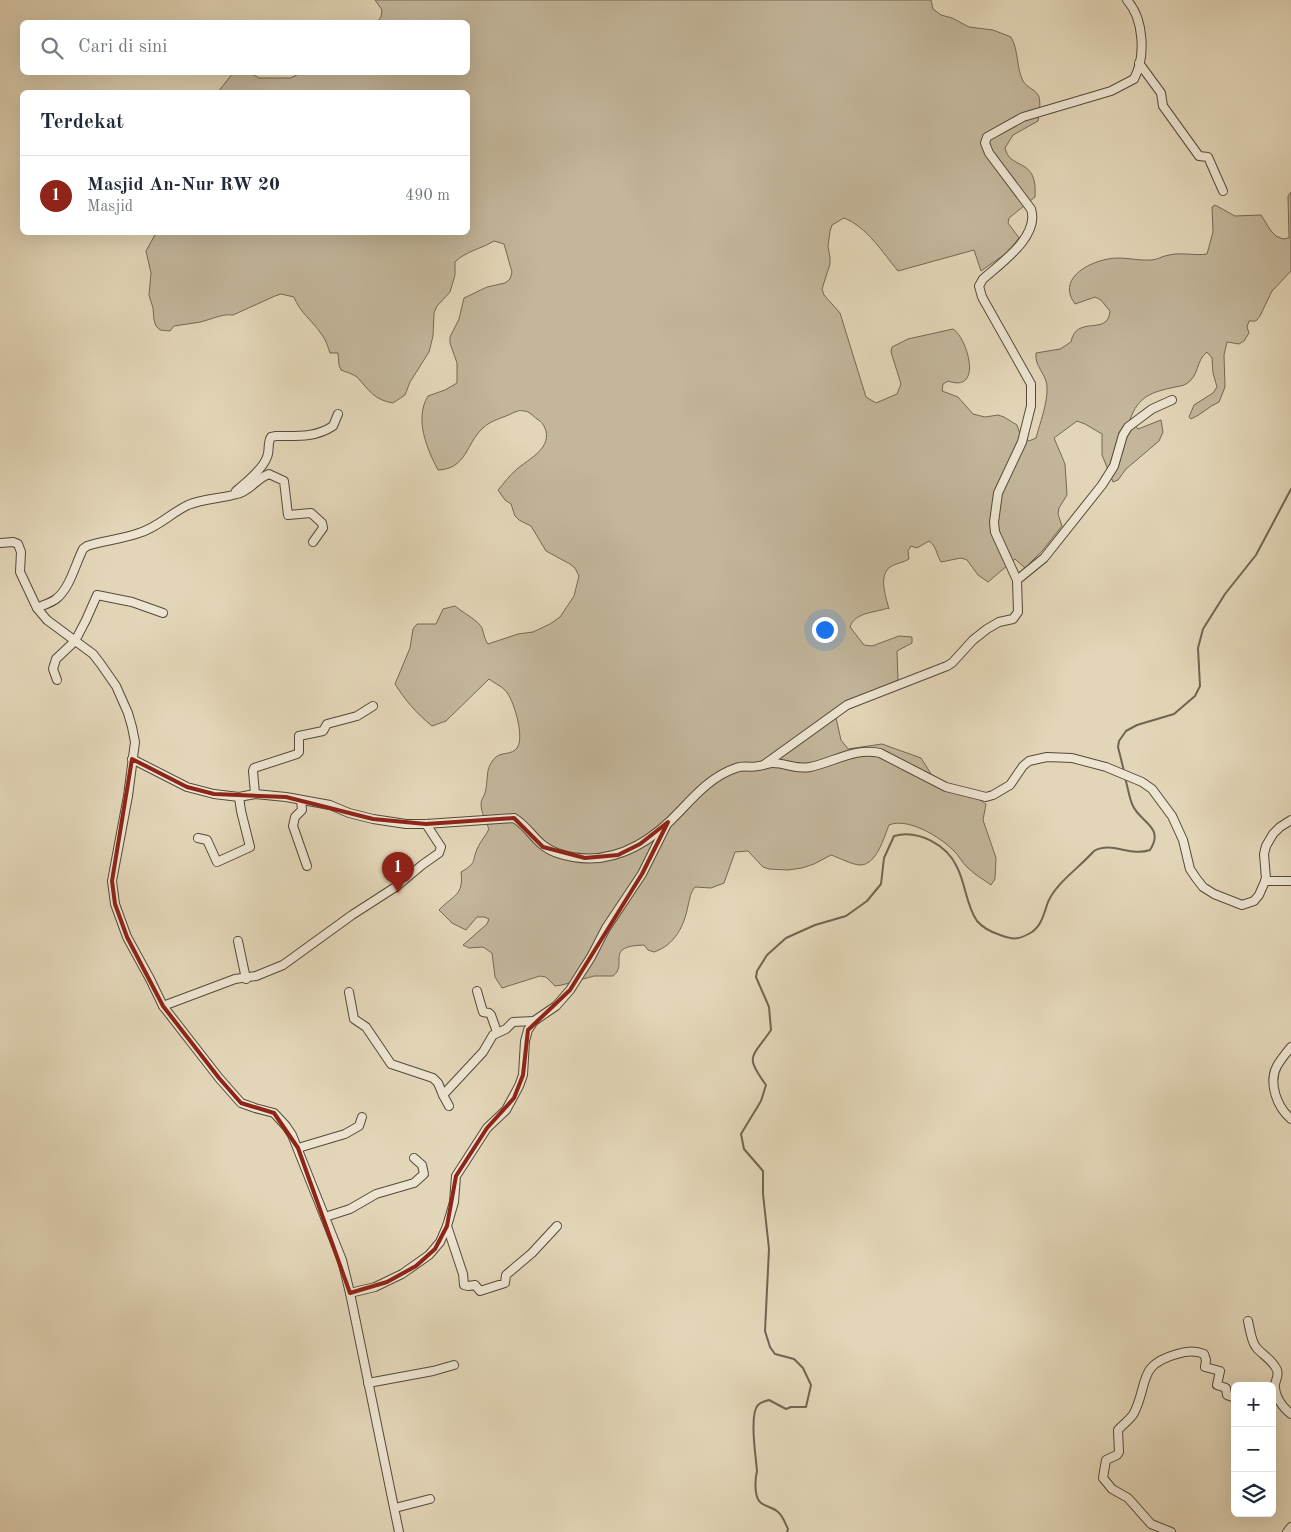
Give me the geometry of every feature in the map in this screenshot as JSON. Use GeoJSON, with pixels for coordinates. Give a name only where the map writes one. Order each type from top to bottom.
{"type":"FeatureCollection","features":[{"type":"Feature","properties":{"kind":"street"},"geometry":{"type":"LineString","coordinates":[[763,765],[847,705],[952,663],[973,640],[987,629],[999,622],[1015,618],[1018,612],[1017,580],[994,532],[994,522],[998,493],[1022,442],[1031,406],[1031,384],[982,296],[979,286],[983,279],[1023,242],[1029,233],[1033,217],[1031,210],[989,153],[985,143],[987,138],[1023,117],[1111,91],[1131,82],[1136,75],[1139,63],[1142,33],[1136,12],[1127,0]]}},
{"type":"Feature","properties":{"kind":"street"},"geometry":{"type":"LineString","coordinates":[[1139,63],[1161,93],[1162,104],[1181,132],[1200,156],[1208,157],[1223,191]]}},
{"type":"Feature","properties":{"kind":"street"},"geometry":{"type":"LineString","coordinates":[[1017,580],[1044,558],[1102,484],[1114,466],[1123,435],[1128,426],[1137,418],[1172,400]]}},
{"type":"Feature","properties":{"kind":"street"},"geometry":{"type":"LineString","coordinates":[[230,495],[251,478],[265,461],[271,437],[309,436],[318,433],[333,426],[338,414]]}},
{"type":"Feature","properties":{"kind":"street"},"geometry":{"type":"LineString","coordinates":[[37,608],[53,601],[60,595],[66,587],[83,549],[87,546],[140,533],[187,505],[204,499],[244,491],[268,474],[285,482],[288,515],[311,513],[323,526],[313,542]]}},
{"type":"Feature","properties":{"kind":"street"},"geometry":{"type":"LineString","coordinates":[[0,543],[13,542],[18,544],[21,552],[20,572],[37,608],[47,620],[93,654],[116,686],[128,712],[135,742],[128,796],[114,870],[112,890],[115,904],[127,937],[162,1006],[219,1078],[241,1102],[274,1113],[286,1126],[298,1148],[342,1260],[400,1532]]}},
{"type":"Feature","properties":{"kind":"street"},"geometry":{"type":"LineString","coordinates":[[57,680],[53,669],[56,659],[74,641],[97,595],[132,602],[163,613]]}},
{"type":"Feature","properties":{"kind":"street"},"geometry":{"type":"LineString","coordinates":[[255,794],[254,768],[297,754],[299,752],[299,736],[323,731],[327,724],[357,716],[373,706]]}},
{"type":"Feature","properties":{"kind":"street"},"geometry":{"type":"LineString","coordinates":[[132,759],[187,788],[239,797],[255,794],[286,797],[330,805],[373,820],[406,824],[426,824],[514,818],[524,825],[543,847],[558,854],[599,859],[618,855],[640,844],[681,810],[695,793],[735,768],[774,763],[792,768],[811,767],[847,755],[870,750],[880,753],[946,786],[986,797],[1010,785],[1023,766],[1029,762],[1039,758],[1059,756],[1106,767],[1142,782],[1152,789],[1172,816],[1184,840],[1190,869],[1204,887],[1214,894],[1242,905],[1254,901],[1259,895],[1265,881],[1264,854],[1266,846],[1280,826],[1291,820]]}},
{"type":"Feature","properties":{"kind":"street"},"geometry":{"type":"LineString","coordinates":[[198,838],[207,840],[217,862],[249,848],[250,843],[239,797]]}},
{"type":"Feature","properties":{"kind":"street"},"geometry":{"type":"LineString","coordinates":[[302,800],[302,810],[295,817],[294,826],[307,866]]}},
{"type":"Feature","properties":{"kind":"street"},"geometry":{"type":"LineString","coordinates":[[350,1293],[387,1282],[416,1266],[435,1248],[446,1226],[454,1202],[456,1176],[487,1128],[506,1110],[514,1098],[523,1074],[526,1035],[534,1021],[556,1006],[570,990],[610,922],[642,874],[668,822]]}},
{"type":"Feature","properties":{"kind":"street"},"geometry":{"type":"LineString","coordinates":[[162,1006],[235,979],[246,979],[283,965],[352,915],[397,886],[422,864],[440,853],[441,848],[426,824]]}},
{"type":"Feature","properties":{"kind":"street"},"geometry":{"type":"LineString","coordinates":[[1265,881],[1291,881]]}},
{"type":"Feature","properties":{"kind":"street"},"geometry":{"type":"LineString","coordinates":[[238,942],[246,979]]}},
{"type":"Feature","properties":{"kind":"street"},"geometry":{"type":"LineString","coordinates":[[477,991],[480,1008],[482,1012],[491,1015],[497,1032]]}},
{"type":"Feature","properties":{"kind":"street"},"geometry":{"type":"LineString","coordinates":[[349,992],[354,1019],[366,1027],[392,1064],[433,1078],[438,1082],[449,1106]]}},
{"type":"Feature","properties":{"kind":"street"},"geometry":{"type":"LineString","coordinates":[[443,1095],[481,1055],[490,1039],[497,1032],[506,1029],[513,1022],[534,1021]]}},
{"type":"Feature","properties":{"kind":"street"},"geometry":{"type":"LineString","coordinates":[[1291,1047],[1277,1066],[1273,1077],[1277,1100],[1284,1113],[1291,1119]]}},
{"type":"Feature","properties":{"kind":"street"},"geometry":{"type":"LineString","coordinates":[[298,1148],[350,1131],[359,1126],[362,1117]]}},
{"type":"Feature","properties":{"kind":"street"},"geometry":{"type":"LineString","coordinates":[[325,1217],[350,1209],[376,1194],[414,1184],[424,1174],[422,1166],[414,1158]]}},
{"type":"Feature","properties":{"kind":"street"},"geometry":{"type":"LineString","coordinates":[[446,1226],[463,1274],[464,1284],[468,1286],[475,1285],[480,1291],[506,1283],[506,1275],[557,1226]]}},
{"type":"Feature","properties":{"kind":"street"},"geometry":{"type":"LineString","coordinates":[[1248,1321],[1255,1345],[1277,1370],[1278,1378],[1276,1382]]}},
{"type":"Feature","properties":{"kind":"street"},"geometry":{"type":"LineString","coordinates":[[1171,1532],[1150,1524],[1128,1498],[1112,1489],[1103,1478],[1106,1460],[1117,1456],[1120,1452],[1118,1430],[1134,1411],[1149,1369],[1153,1364],[1182,1352],[1204,1354],[1206,1357],[1205,1367],[1220,1371],[1217,1385],[1226,1388],[1227,1395],[1231,1396]]}},
{"type":"Feature","properties":{"kind":"street"},"geometry":{"type":"LineString","coordinates":[[368,1383],[454,1365]]}},
{"type":"Feature","properties":{"kind":"street"},"geometry":{"type":"LineString","coordinates":[[1276,1391],[1281,1405],[1291,1414]]}},
{"type":"Feature","properties":{"kind":"street"},"geometry":{"type":"LineString","coordinates":[[395,1508],[430,1499]]}},
{"type":"Feature","properties":{"kind":"street"},"geometry":{"type":"LineString","coordinates":[[1287,1532],[1291,1527]]}},
{"type":"Feature","properties":{"kind":"highlighted area"},"geometry":{"type":"Polygon","coordinates":[[[132,759],[187,787],[214,794],[286,797],[373,819],[426,824],[514,818],[543,847],[585,858],[618,855],[640,844],[668,822],[642,874],[570,990],[528,1030],[523,1075],[514,1098],[487,1128],[456,1176],[447,1226],[435,1249],[416,1266],[387,1282],[350,1293],[298,1148],[274,1113],[241,1103],[219,1078],[163,1006],[127,937],[115,904],[112,881],[132,759]]]}},
{"type":"Feature","properties":{"kind":"shaded area"},"geometry":{"type":"Polygon","coordinates":[[[375,0],[931,0],[933,9],[941,15],[952,18],[969,27],[993,30],[1011,37],[1014,42],[1023,81],[1038,95],[1040,103],[1038,121],[1013,135],[1005,148],[1012,160],[1028,170],[1035,184],[1035,197],[1009,218],[1008,223],[1019,238],[1008,252],[981,271],[974,250],[898,271],[867,234],[844,218],[832,225],[830,231],[828,246],[830,264],[822,289],[824,295],[840,313],[866,397],[876,403],[897,394],[901,384],[891,352],[892,347],[908,339],[953,329],[963,342],[967,352],[969,372],[966,379],[959,383],[948,381],[943,384],[942,391],[958,397],[973,414],[985,417],[998,415],[1004,417],[1017,425],[1020,434],[1029,441],[1036,438],[1047,393],[1045,378],[1037,362],[1036,353],[1060,349],[1071,342],[1074,334],[1079,329],[1104,323],[1108,319],[1110,311],[1101,300],[1095,297],[1075,304],[1070,295],[1069,287],[1076,274],[1091,264],[1108,259],[1151,260],[1174,254],[1207,254],[1213,232],[1212,207],[1215,205],[1235,216],[1261,215],[1276,236],[1283,239],[1289,238],[1288,196],[1291,192],[1291,271],[1272,291],[1256,321],[1249,321],[1247,327],[1249,333],[1244,341],[1239,344],[1227,342],[1224,355],[1225,387],[1219,402],[1191,419],[1189,417],[1194,405],[1213,393],[1217,387],[1213,373],[1212,358],[1207,352],[1203,355],[1190,381],[1184,385],[1153,393],[1137,405],[1130,420],[1138,429],[1161,420],[1163,432],[1159,441],[1126,469],[1118,480],[1113,482],[1102,455],[1102,434],[1077,421],[1054,438],[1065,464],[1067,495],[1059,508],[1058,514],[1062,526],[1042,551],[1025,568],[1015,559],[988,582],[978,575],[967,560],[961,558],[941,562],[935,548],[929,541],[917,548],[911,546],[908,551],[909,559],[890,567],[884,576],[884,587],[889,609],[866,614],[852,622],[850,627],[864,645],[872,646],[899,636],[912,637],[912,643],[897,651],[898,680],[834,709],[841,740],[848,749],[882,744],[921,758],[940,788],[977,798],[986,804],[983,820],[996,858],[995,879],[991,885],[964,864],[955,852],[940,839],[914,826],[897,823],[889,825],[876,855],[867,863],[861,865],[850,863],[831,855],[802,868],[788,870],[769,869],[763,867],[748,851],[735,852],[724,883],[711,888],[695,887],[693,889],[684,921],[673,940],[668,945],[654,952],[648,950],[644,945],[624,949],[620,952],[619,966],[613,976],[594,976],[555,986],[546,977],[540,976],[502,988],[495,977],[492,953],[483,947],[469,948],[463,945],[487,924],[489,919],[477,917],[466,930],[452,923],[439,910],[459,891],[461,872],[472,864],[478,847],[489,829],[483,814],[481,801],[485,794],[488,770],[492,761],[501,754],[515,750],[519,743],[520,736],[515,710],[512,701],[503,689],[489,679],[446,721],[432,726],[421,717],[395,684],[410,648],[413,629],[417,624],[436,624],[443,609],[455,606],[480,625],[488,644],[518,634],[533,632],[560,617],[574,596],[579,576],[575,568],[570,564],[546,551],[531,526],[515,516],[511,504],[505,500],[498,490],[513,472],[537,454],[545,444],[546,431],[540,421],[526,411],[522,411],[494,421],[477,434],[465,454],[455,465],[448,469],[438,470],[426,443],[422,414],[428,396],[457,383],[457,363],[450,343],[450,337],[459,319],[464,298],[487,287],[505,283],[510,279],[512,272],[504,244],[494,241],[464,255],[455,262],[455,275],[450,292],[437,306],[434,313],[433,336],[429,352],[410,382],[405,395],[393,403],[376,397],[357,377],[341,370],[338,353],[330,353],[323,337],[300,308],[294,297],[281,294],[233,315],[224,315],[174,326],[170,331],[160,330],[156,326],[149,295],[151,273],[146,251],[155,235],[470,235],[470,90],[220,90],[231,75],[254,75],[259,78],[291,78],[296,75],[470,75],[470,20],[379,20],[382,10],[375,0]]]}},
{"type":"Feature","properties":{"kind":"waterway"},"geometry":{"type":"LineString","coordinates":[[1124,771],[1118,747],[1119,741],[1126,731],[1137,725],[1174,714],[1195,696],[1200,686],[1198,648],[1203,629],[1225,594],[1256,555],[1291,489]]}},
{"type":"Feature","properties":{"kind":"waterway"},"geometry":{"type":"LineString","coordinates":[[787,1532],[788,1529],[780,1514],[762,1504],[757,1496],[755,1483],[757,1471],[754,1436],[755,1410],[762,1402],[769,1400],[786,1409],[806,1407],[811,1385],[803,1368],[794,1359],[775,1354],[770,1347],[765,1331],[769,1249],[763,1194],[763,1171],[744,1149],[741,1134],[761,1101],[766,1085],[753,1062],[755,1052],[771,1030],[769,1007],[756,977],[757,971],[767,955],[786,938],[815,925],[846,916],[867,901],[881,884],[884,858],[894,836],[903,834],[922,837],[946,852],[957,867],[970,908],[982,926],[993,933],[1009,938],[1020,938],[1027,935],[1038,926],[1048,902],[1057,888],[1094,851],[1101,848],[1114,848],[1135,852],[1150,850],[1155,836],[1153,830],[1136,812],[1130,800],[1125,778]]}},
{"type":"Feature","properties":{"kind":"place","name":"Masjid An-Nur RW 20"},"geometry":{"type":"Point","coordinates":[398,893]}}]}
